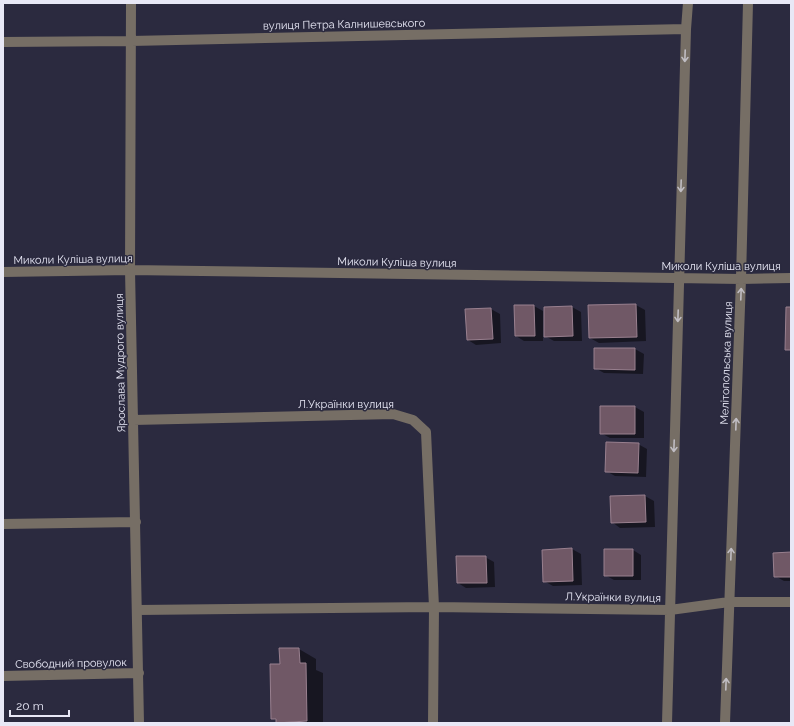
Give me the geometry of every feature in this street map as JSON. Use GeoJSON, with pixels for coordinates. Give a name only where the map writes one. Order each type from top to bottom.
{"type":"FeatureCollection","features":[{"type":"Feature","properties":{"kind":"street","name":"Ярослава Мудрого вулиця"},"geometry":{"type":"LineString","coordinates":[[131,3],[130,270],[138,610],[139,723]]}},
{"type":"Feature","properties":{"kind":"street"},"geometry":{"type":"LineString","coordinates":[[667,723],[686,29],[688,3]]}},
{"type":"Feature","properties":{"kind":"street","name":"Мелітопольська вулиця"},"geometry":{"type":"LineString","coordinates":[[725,723],[741,279],[748,3]]}},
{"type":"Feature","properties":{"kind":"street","name":"вулиця Петра Калнишевського"},"geometry":{"type":"LineString","coordinates":[[3,42],[131,41],[686,29]]}},
{"type":"Feature","properties":{"kind":"street","name":"Миколи Куліша вулиця"},"geometry":{"type":"LineString","coordinates":[[3,272],[130,270],[741,279],[791,278]]}},
{"type":"Feature","properties":{"kind":"street","name":"Л.Українки вулиця"},"geometry":{"type":"LineString","coordinates":[[133,420],[393,414],[413,420],[426,432],[434,607],[433,723]]}},
{"type":"Feature","properties":{"kind":"street"},"geometry":{"type":"LineString","coordinates":[[3,524],[136,522]]}},
{"type":"Feature","properties":{"kind":"street","name":"Л.Українки вулиця"},"geometry":{"type":"LineString","coordinates":[[138,610],[434,607],[670,610],[729,602],[791,602]]}},
{"type":"Feature","properties":{"kind":"street","name":"Свободний провулок"},"geometry":{"type":"LineString","coordinates":[[3,676],[139,673]]}},
{"type":"Feature","properties":{"kind":"building"},"geometry":{"type":"Polygon","coordinates":[[[636,304],[637,337],[589,338],[588,305],[636,304]]]}},
{"type":"Feature","properties":{"kind":"building"},"geometry":{"type":"Polygon","coordinates":[[[514,305],[534,305],[535,336],[515,336],[514,305]]]}},
{"type":"Feature","properties":{"kind":"building"},"geometry":{"type":"Polygon","coordinates":[[[572,306],[573,336],[544,337],[544,307],[572,306]]]}},
{"type":"Feature","properties":{"kind":"building"},"geometry":{"type":"Polygon","coordinates":[[[786,307],[791,307],[791,350],[785,350],[786,307]]]}},
{"type":"Feature","properties":{"kind":"building"},"geometry":{"type":"Polygon","coordinates":[[[491,308],[493,339],[467,340],[465,309],[491,308]]]}},
{"type":"Feature","properties":{"kind":"building"},"geometry":{"type":"Polygon","coordinates":[[[594,348],[635,348],[635,370],[594,369],[594,348]]]}},
{"type":"Feature","properties":{"kind":"building"},"geometry":{"type":"Polygon","coordinates":[[[600,406],[635,406],[635,434],[600,434],[600,406]]]}},
{"type":"Feature","properties":{"kind":"building"},"geometry":{"type":"Polygon","coordinates":[[[606,442],[639,443],[638,473],[605,472],[606,442]]]}},
{"type":"Feature","properties":{"kind":"building"},"geometry":{"type":"Polygon","coordinates":[[[645,495],[646,522],[611,523],[610,496],[645,495]]]}},
{"type":"Feature","properties":{"kind":"building"},"geometry":{"type":"Polygon","coordinates":[[[572,548],[573,581],[543,582],[542,550],[572,548]]]}},
{"type":"Feature","properties":{"kind":"building"},"geometry":{"type":"Polygon","coordinates":[[[604,549],[633,549],[633,576],[604,576],[604,549]]]}},
{"type":"Feature","properties":{"kind":"building"},"geometry":{"type":"Polygon","coordinates":[[[791,552],[791,577],[774,577],[773,553],[791,552]]]}},
{"type":"Feature","properties":{"kind":"building"},"geometry":{"type":"Polygon","coordinates":[[[456,556],[486,556],[487,583],[457,583],[456,556]]]}},
{"type":"Feature","properties":{"kind":"building"},"geometry":{"type":"Polygon","coordinates":[[[279,648],[299,648],[300,663],[306,663],[307,721],[276,723],[276,719],[271,719],[270,664],[280,664],[279,648]]]}}]}
